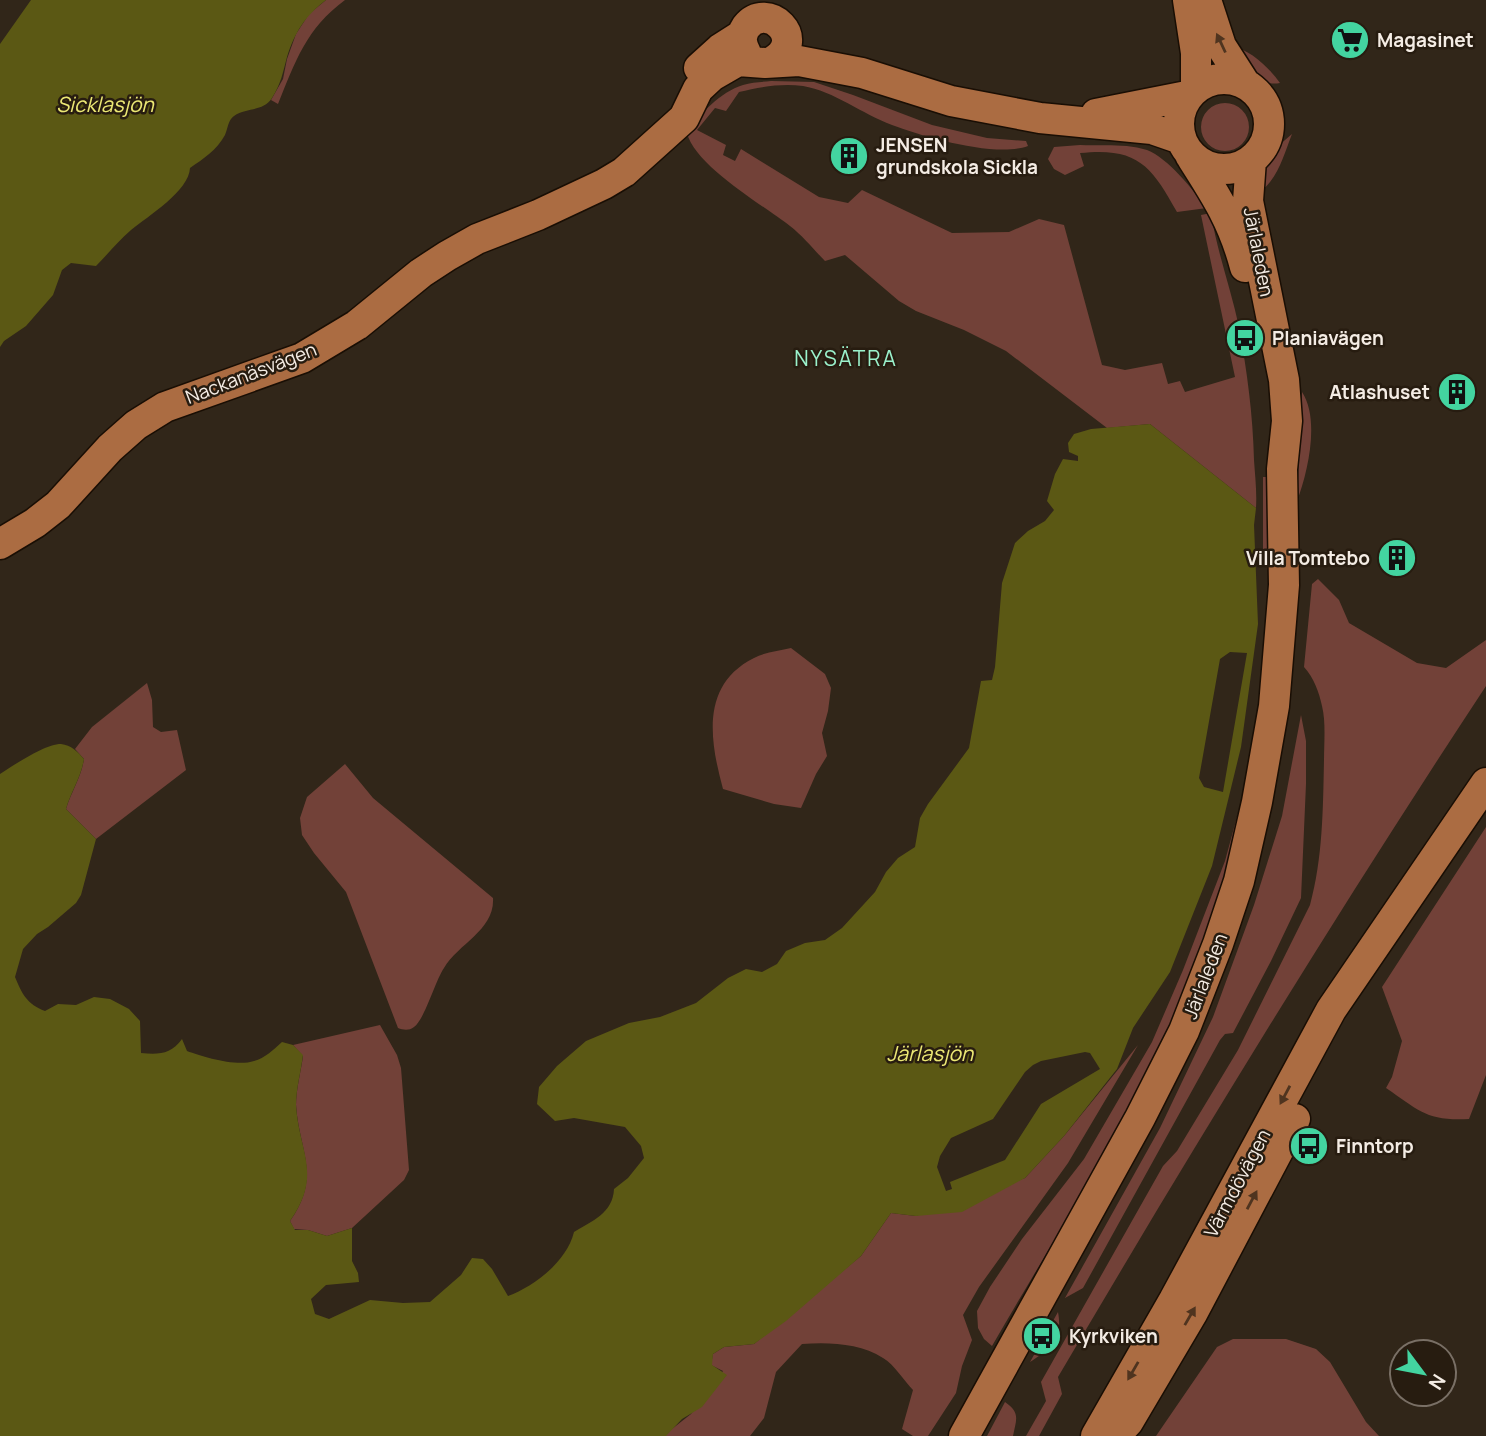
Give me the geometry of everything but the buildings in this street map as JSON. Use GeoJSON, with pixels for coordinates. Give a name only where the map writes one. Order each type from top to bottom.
{"type":"FeatureCollection","features":[{"type":"Feature","properties":{"kind":"main road"},"geometry":{"type":"LineString","coordinates":[[1185,147],[1178,124],[1180,110],[1192,92],[1196,53],[1188,0]]}},
{"type":"Feature","properties":{"kind":"main road"},"geometry":{"type":"LineString","coordinates":[[742,35],[745,52],[765,61],[799,61],[862,73],[951,102],[1040,118],[1152,129],[1185,147],[1203,165],[1219,169],[1236,168],[1251,160],[1263,147],[1269,134],[1269,119],[1266,104],[1257,92],[1244,82],[1221,46],[1206,0]]}},
{"type":"Feature","properties":{"kind":"main road","name":"Nackanäsvägen"},"geometry":{"type":"LineString","coordinates":[[661,139],[684,86],[720,49],[742,35],[748,23],[763,16],[776,19],[786,30]]}},
{"type":"Feature","properties":{"kind":"main road"},"geometry":{"type":"LineString","coordinates":[[765,61],[785,51],[786,30]]}},
{"type":"Feature","properties":{"kind":"main road"},"geometry":{"type":"LineString","coordinates":[[786,30],[862,73]]}},
{"type":"Feature","properties":{"kind":"main road","name":"Nackanäsvägen"},"geometry":{"type":"LineString","coordinates":[[0,544],[35,523],[58,505],[110,448],[149,417],[188,397],[302,358],[357,325],[421,273],[447,256],[477,239],[538,215],[604,184],[631,167],[684,117],[698,89],[712,76],[738,61],[765,61]]}},
{"type":"Feature","properties":{"kind":"main road"},"geometry":{"type":"LineString","coordinates":[[1068,120],[1192,92],[1219,78],[1244,82]]}},
{"type":"Feature","properties":{"kind":"main road","name":"Järlaleden"},"geometry":{"type":"LineString","coordinates":[[1185,147],[1222,205],[1236,235],[1253,299],[1271,430],[1282,467]]}},
{"type":"Feature","properties":{"kind":"main road","name":"Järlaleden"},"geometry":{"type":"LineString","coordinates":[[964,1436],[1146,1106],[1184,1031],[1239,881],[1257,802],[1274,706],[1284,585],[1282,467],[1287,421],[1284,380],[1248,201],[1251,160]]}},
{"type":"Feature","properties":{"kind":"main road","name":"Värmdövägen"},"geometry":{"type":"LineString","coordinates":[[1096,1436],[1174,1300],[1331,1010],[1486,783]]}},
{"type":"Feature","properties":{"kind":"main road","name":"Värmdövägen"},"geometry":{"type":"LineString","coordinates":[[1115,1436],[1128,1422],[1193,1312],[1319,1074],[1383,932]]}},
{"type":"Feature","properties":{"kind":"shaded area"},"geometry":{"type":"Polygon","coordinates":[[[326,0],[345,0],[311,34],[278,104],[271,100],[283,79],[296,34],[309,14],[326,0]]]}},
{"type":"Feature","properties":{"kind":"shaded area"},"geometry":{"type":"Polygon","coordinates":[[[1230,45],[1258,60],[1280,83],[1271,83],[1257,77],[1230,45]]]}},
{"type":"Feature","properties":{"kind":"shaded area"},"geometry":{"type":"Polygon","coordinates":[[[771,81],[814,82],[932,125],[987,138],[1026,141],[1028,146],[1014,149],[960,145],[892,125],[826,93],[795,85],[739,92],[726,111],[715,108],[697,130],[726,145],[723,155],[735,161],[741,149],[819,197],[848,203],[862,190],[952,233],[1009,232],[1039,219],[1064,225],[1102,365],[1125,370],[1162,363],[1168,384],[1180,381],[1185,392],[1235,377],[1201,215],[1211,213],[1245,360],[1256,508],[1150,424],[1107,428],[1006,351],[899,301],[845,255],[825,261],[795,230],[716,171],[693,146],[687,133],[704,111],[726,93],[746,84],[771,81]]]}},
{"type":"Feature","properties":{"kind":"shaded area"},"geometry":{"type":"Polygon","coordinates":[[[1225,103],[1242,110],[1249,127],[1242,144],[1225,151],[1208,144],[1201,127],[1208,110],[1225,103]]]}},
{"type":"Feature","properties":{"kind":"shaded area"},"geometry":{"type":"Polygon","coordinates":[[[1292,134],[1276,174],[1259,192],[1270,153],[1292,134]]]}},
{"type":"Feature","properties":{"kind":"shaded area"},"geometry":{"type":"Polygon","coordinates":[[[1122,146],[1147,150],[1172,167],[1207,208],[1177,212],[1150,171],[1129,157],[1116,153],[1080,153],[1084,166],[1065,175],[1054,169],[1048,159],[1054,147],[1122,146]]]}},
{"type":"Feature","properties":{"kind":"shaded area"},"geometry":{"type":"Polygon","coordinates":[[[1302,392],[1310,416],[1311,431],[1305,476],[1297,501],[1302,392]]]}},
{"type":"Feature","properties":{"kind":"shaded area"},"geometry":{"type":"Polygon","coordinates":[[[1263,477],[1269,477],[1276,555],[1273,640],[1259,745],[1248,797],[1220,899],[1183,998],[1142,1084],[1101,1160],[992,1346],[978,1328],[977,1311],[1022,1239],[1084,1159],[1152,1042],[1225,861],[1254,754],[1267,645],[1272,585],[1263,552],[1263,477]]]}},
{"type":"Feature","properties":{"kind":"shaded area"},"geometry":{"type":"Polygon","coordinates":[[[1318,579],[1339,600],[1349,623],[1417,663],[1446,668],[1486,640],[1486,686],[1321,943],[1058,1377],[1062,1394],[1039,1436],[1026,1436],[1046,1401],[1041,1382],[1163,1166],[1177,1151],[1238,1050],[1310,905],[1322,833],[1324,726],[1318,690],[1304,667],[1312,584],[1318,579]]]}},
{"type":"Feature","properties":{"kind":"shaded area"},"geometry":{"type":"Polygon","coordinates":[[[791,648],[825,674],[831,688],[822,733],[827,756],[801,808],[774,804],[723,789],[713,734],[717,699],[725,683],[737,669],[758,656],[791,648]]]}},
{"type":"Feature","properties":{"kind":"shaded area"},"geometry":{"type":"Polygon","coordinates":[[[147,683],[152,700],[153,727],[161,732],[177,730],[186,770],[96,839],[66,809],[84,759],[75,749],[92,727],[147,683]]]}},
{"type":"Feature","properties":{"kind":"shaded area"},"geometry":{"type":"Polygon","coordinates":[[[1301,715],[1306,741],[1306,784],[1301,898],[1233,1033],[1225,1034],[1220,1040],[1083,1288],[1065,1298],[1160,1128],[1213,1017],[1254,905],[1282,816],[1301,715]]]}},
{"type":"Feature","properties":{"kind":"shaded area"},"geometry":{"type":"Polygon","coordinates":[[[345,764],[373,798],[493,898],[488,919],[450,959],[418,1023],[410,1029],[398,1028],[346,892],[302,835],[300,818],[307,797],[345,764]]]}},
{"type":"Feature","properties":{"kind":"shaded area"},"geometry":{"type":"Polygon","coordinates":[[[1486,827],[1486,1075],[1469,1119],[1443,1118],[1424,1113],[1386,1088],[1392,1077],[1402,1041],[1382,987],[1486,827]]]}},
{"type":"Feature","properties":{"kind":"shaded area"},"geometry":{"type":"Polygon","coordinates":[[[380,1025],[397,1055],[401,1068],[409,1170],[404,1180],[352,1228],[327,1236],[294,1229],[290,1221],[300,1205],[307,1177],[296,1105],[303,1056],[293,1045],[380,1025]]]}},
{"type":"Feature","properties":{"kind":"shaded area"},"geometry":{"type":"Polygon","coordinates":[[[1138,1045],[1068,1163],[979,1287],[963,1315],[972,1340],[956,1393],[928,1436],[913,1436],[902,1429],[913,1390],[895,1368],[864,1349],[822,1343],[802,1344],[776,1372],[764,1418],[750,1436],[663,1436],[691,1414],[723,1371],[711,1365],[713,1354],[724,1347],[754,1344],[861,1256],[891,1213],[916,1216],[1025,1178],[1064,1136],[1138,1045]]]}},
{"type":"Feature","properties":{"kind":"shaded area"},"geometry":{"type":"Polygon","coordinates":[[[1058,1312],[1059,1329],[1054,1342],[1030,1362],[1058,1312]]]}},
{"type":"Feature","properties":{"kind":"shaded area"},"geometry":{"type":"Polygon","coordinates":[[[1233,1339],[1286,1339],[1316,1349],[1330,1362],[1366,1422],[1379,1436],[1156,1436],[1217,1347],[1233,1339]]]}},
{"type":"Feature","properties":{"kind":"shaded area"},"geometry":{"type":"Polygon","coordinates":[[[1005,1402],[1015,1413],[1013,1436],[987,1436],[1005,1402]]]}},
{"type":"Feature","properties":{"kind":"water","name":"Sicklasjön"},"geometry":{"type":"Polygon","coordinates":[[[31,0],[326,0],[312,12],[297,32],[280,83],[268,102],[232,118],[222,140],[190,168],[188,177],[175,194],[126,234],[96,266],[71,263],[62,270],[53,295],[26,326],[4,341],[0,347],[0,44],[31,0]]]}},
{"type":"Feature","properties":{"kind":"water","name":"Järlasjön"},"geometry":{"type":"Polygon","coordinates":[[[1150,424],[1256,508],[1254,525],[1258,624],[1241,747],[1212,866],[1170,972],[1133,1028],[1117,1069],[1064,1136],[1025,1178],[962,1212],[916,1216],[891,1213],[861,1256],[786,1321],[754,1344],[724,1347],[713,1354],[712,1365],[727,1375],[702,1407],[682,1419],[666,1436],[0,1436],[0,774],[47,747],[61,744],[74,749],[84,759],[66,809],[96,839],[81,895],[76,903],[37,934],[23,949],[15,977],[29,1002],[45,1011],[58,1004],[76,1005],[94,997],[110,999],[129,1009],[140,1021],[141,1053],[164,1052],[182,1039],[187,1051],[230,1062],[247,1063],[258,1060],[282,1042],[293,1045],[303,1055],[296,1105],[307,1176],[300,1204],[290,1221],[295,1230],[308,1230],[327,1236],[352,1228],[352,1261],[359,1282],[326,1285],[311,1299],[315,1314],[329,1319],[370,1300],[430,1302],[461,1275],[472,1258],[483,1259],[508,1296],[529,1286],[557,1262],[565,1253],[574,1232],[606,1210],[614,1189],[628,1178],[644,1158],[641,1146],[625,1127],[574,1118],[555,1121],[537,1104],[539,1087],[557,1066],[586,1041],[629,1023],[660,1017],[696,1003],[728,978],[746,969],[762,972],[777,964],[786,951],[805,943],[825,940],[842,928],[875,892],[898,858],[915,847],[920,818],[969,748],[981,681],[992,680],[995,667],[1002,583],[1015,543],[1045,521],[1054,510],[1047,501],[1055,474],[1063,459],[1078,461],[1078,456],[1069,452],[1068,443],[1074,434],[1091,429],[1150,424]]]}},
{"type":"Feature","properties":{"kind":"pier"},"geometry":{"type":"Polygon","coordinates":[[[1230,652],[1247,653],[1223,792],[1204,787],[1199,778],[1220,659],[1230,652]]]}},
{"type":"Feature","properties":{"kind":"pier"},"geometry":{"type":"Polygon","coordinates":[[[1090,1053],[1100,1069],[1041,1104],[1005,1160],[950,1182],[952,1189],[946,1191],[937,1167],[951,1138],[993,1119],[1025,1072],[1033,1065],[1090,1053]]]}},
{"type":"Feature","properties":{"kind":"place","name":"Magasinet"},"geometry":{"type":"Point","coordinates":[1350,40]}},
{"type":"Feature","properties":{"kind":"place","name":"JENSEN grundskola Sickla"},"geometry":{"type":"Point","coordinates":[849,156]}},
{"type":"Feature","properties":{"kind":"place","name":"Planiavägen"},"geometry":{"type":"Point","coordinates":[1245,338]}},
{"type":"Feature","properties":{"kind":"place","name":"Atlashuset"},"geometry":{"type":"Point","coordinates":[1457,392]}},
{"type":"Feature","properties":{"kind":"place","name":"Villa Tomtebo"},"geometry":{"type":"Point","coordinates":[1397,558]}},
{"type":"Feature","properties":{"kind":"place","name":"Finntorp"},"geometry":{"type":"Point","coordinates":[1309,1146]}},
{"type":"Feature","properties":{"kind":"place","name":"Kyrkviken"},"geometry":{"type":"Point","coordinates":[1042,1336]}},
{"type":"Feature","properties":{"kind":"district","name":"NYSÄTRA"},"geometry":{"type":"Point","coordinates":[846,359]}}]}
